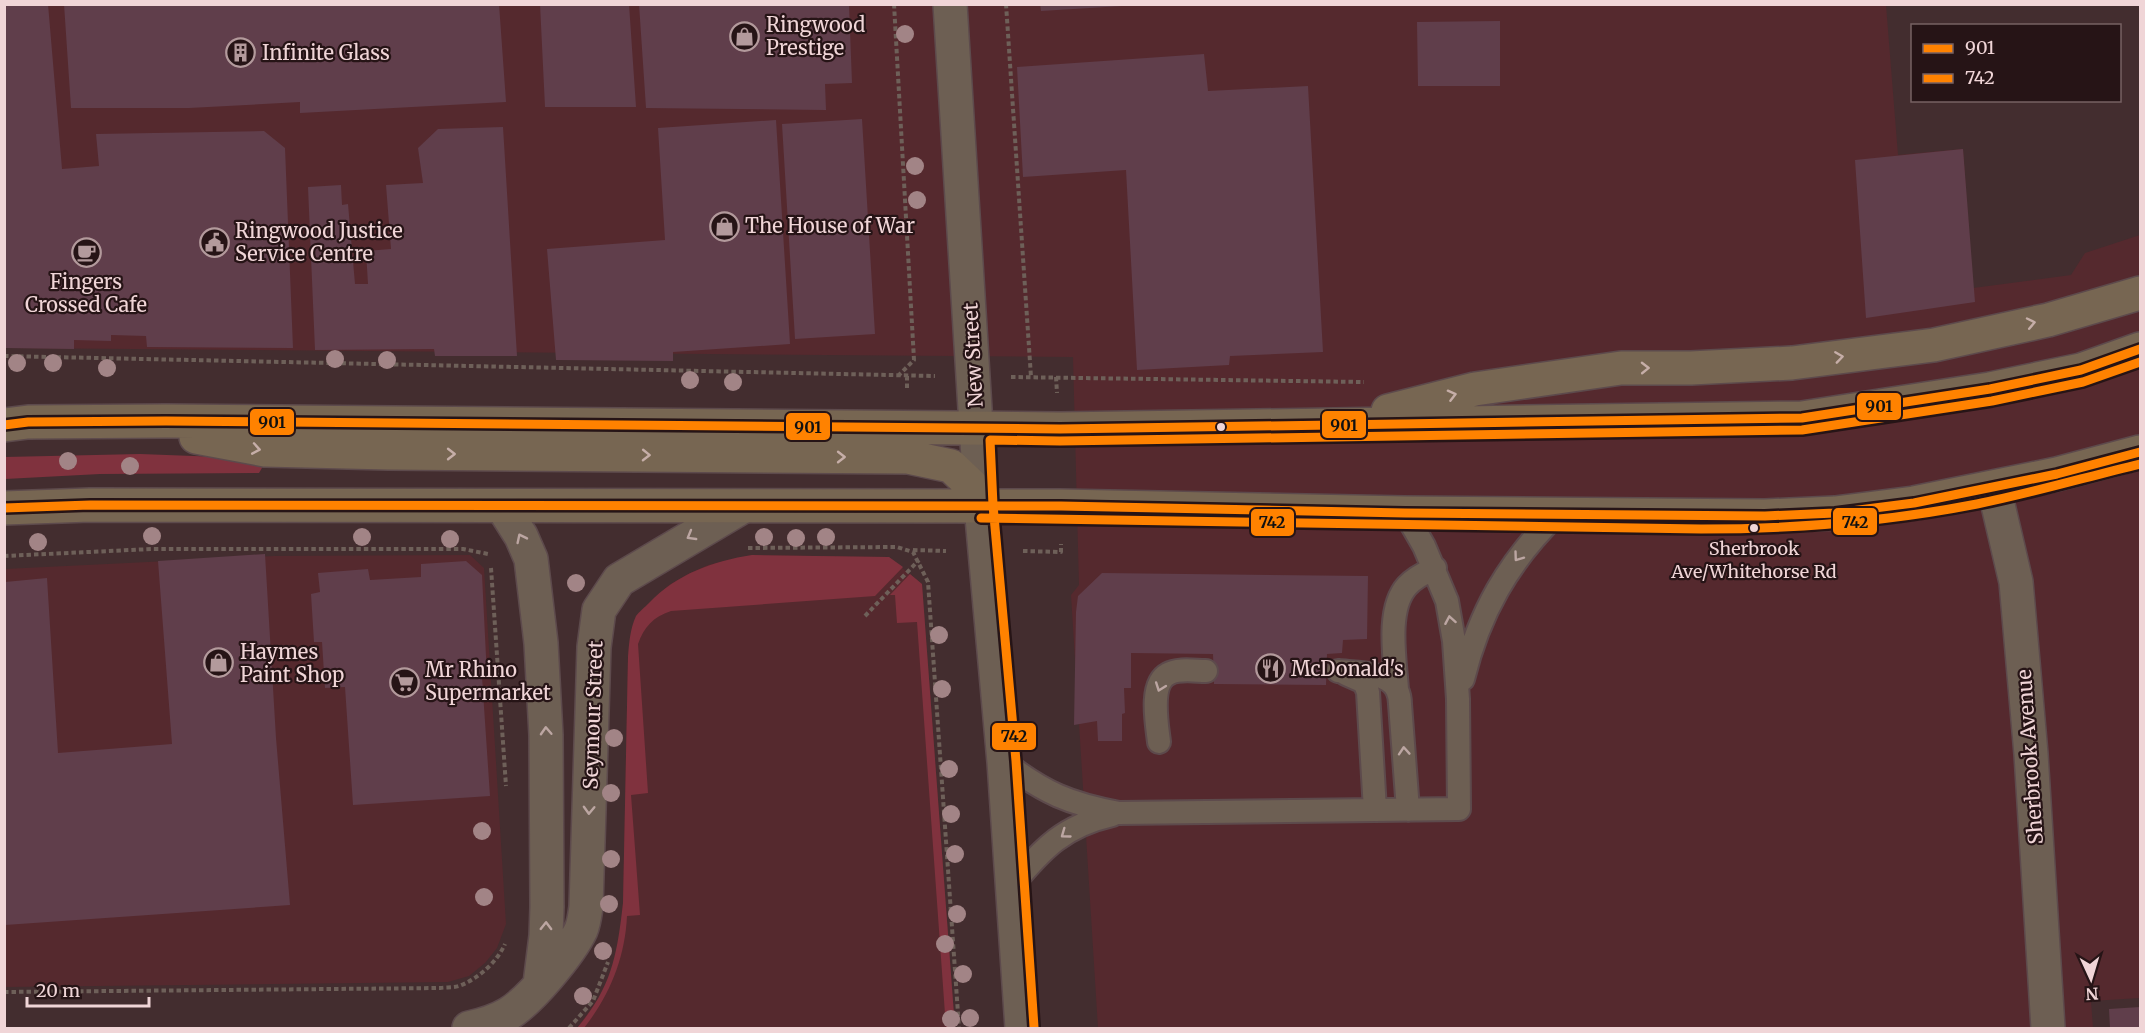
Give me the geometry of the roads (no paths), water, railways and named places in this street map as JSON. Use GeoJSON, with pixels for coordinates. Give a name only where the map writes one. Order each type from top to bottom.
{"type":"FeatureCollection","features":[{"type":"Feature","properties":{"kind":"highway"},"geometry":{"type":"LineString","coordinates":[[1334,424],[1475,389],[1621,368],[1691,368],[1792,363],[1934,345],[2048,320],[2140,293]]}},
{"type":"Feature","properties":{"kind":"highway"},"geometry":{"type":"LineString","coordinates":[[4,424],[116,421],[1060,429],[1802,418],[1990,389],[2081,369],[2140,350]]}},
{"type":"Feature","properties":{"kind":"highway"},"geometry":{"type":"LineString","coordinates":[[116,421],[265,450],[908,457],[951,466],[973,487],[981,506]]}},
{"type":"Feature","properties":{"kind":"highway"},"geometry":{"type":"LineString","coordinates":[[4,508],[102,505],[1079,506],[1405,513],[1765,516],[1835,513],[1914,503],[1994,488],[2140,452]]}},
{"type":"Feature","properties":{"kind":"street","name":"New Street"},"geometry":{"type":"LineString","coordinates":[[950,4],[981,506],[1004,762],[1022,1029]]}},
{"type":"Feature","properties":{"kind":"street","name":"Sherbrook Avenue"},"geometry":{"type":"LineString","coordinates":[[1994,488],[2016,582],[2031,754],[2048,1029]]}},
{"type":"Feature","properties":{"kind":"street"},"geometry":{"type":"LineString","coordinates":[[502,506],[521,536],[531,559],[541,643],[546,735],[547,907],[540,984]]}},
{"type":"Feature","properties":{"kind":"street","name":"Seymour Street"},"geometry":{"type":"LineString","coordinates":[[469,1029],[484,1025],[509,1013],[528,998],[570,947],[582,928],[586,907],[594,647],[599,610],[618,580],[742,507]]}},
{"type":"Feature","properties":{"kind":"lane"},"geometry":{"type":"LineString","coordinates":[[1004,762],[1032,784],[1061,798],[1087,808],[1119,813],[1459,809],[1458,699],[1454,641],[1447,601],[1434,568],[1405,513]]}},
{"type":"Feature","properties":{"kind":"lane"},"geometry":{"type":"LineString","coordinates":[[1458,699],[1479,623],[1498,587],[1520,554],[1557,514]]}},
{"type":"Feature","properties":{"kind":"lane"},"geometry":{"type":"LineString","coordinates":[[1408,810],[1397,689],[1394,618],[1397,603],[1405,588],[1417,577],[1434,568]]}},
{"type":"Feature","properties":{"kind":"lane"},"geometry":{"type":"LineString","coordinates":[[1159,742],[1156,692],[1161,680],[1169,673],[1206,671]]}},
{"type":"Feature","properties":{"kind":"lane"},"geometry":{"type":"LineString","coordinates":[[1375,810],[1368,692],[1364,682],[1338,671],[1377,676],[1390,681],[1397,689]]}},
{"type":"Feature","properties":{"kind":"lane"},"geometry":{"type":"LineString","coordinates":[[1013,884],[1037,856],[1077,825],[1119,813]]}},
{"type":"Feature","properties":{"kind":"place","name":"Ringwood Prestige"},"geometry":{"type":"Point","coordinates":[745,36]}},
{"type":"Feature","properties":{"kind":"place","name":"Infinite Glass"},"geometry":{"type":"Point","coordinates":[241,53]}},
{"type":"Feature","properties":{"kind":"place","name":"The House of War"},"geometry":{"type":"Point","coordinates":[724,226]}},
{"type":"Feature","properties":{"kind":"place","name":"Ringwood Justice Service Centre"},"geometry":{"type":"Point","coordinates":[214,242]}},
{"type":"Feature","properties":{"kind":"place","name":"Fingers Crossed Cafe"},"geometry":{"type":"Point","coordinates":[86,252]}},
{"type":"Feature","properties":{"kind":"place","name":"Sherbrook Ave/Whitehorse Rd"},"geometry":{"type":"Point","coordinates":[1754,528]}},
{"type":"Feature","properties":{"kind":"place","name":"Haymes Paint Shop"},"geometry":{"type":"Point","coordinates":[219,663]}},
{"type":"Feature","properties":{"kind":"place","name":"McDonald's"},"geometry":{"type":"Point","coordinates":[1270,669]}},
{"type":"Feature","properties":{"kind":"place","name":"Mr Rhino Supermarket"},"geometry":{"type":"Point","coordinates":[404,682]}}]}
